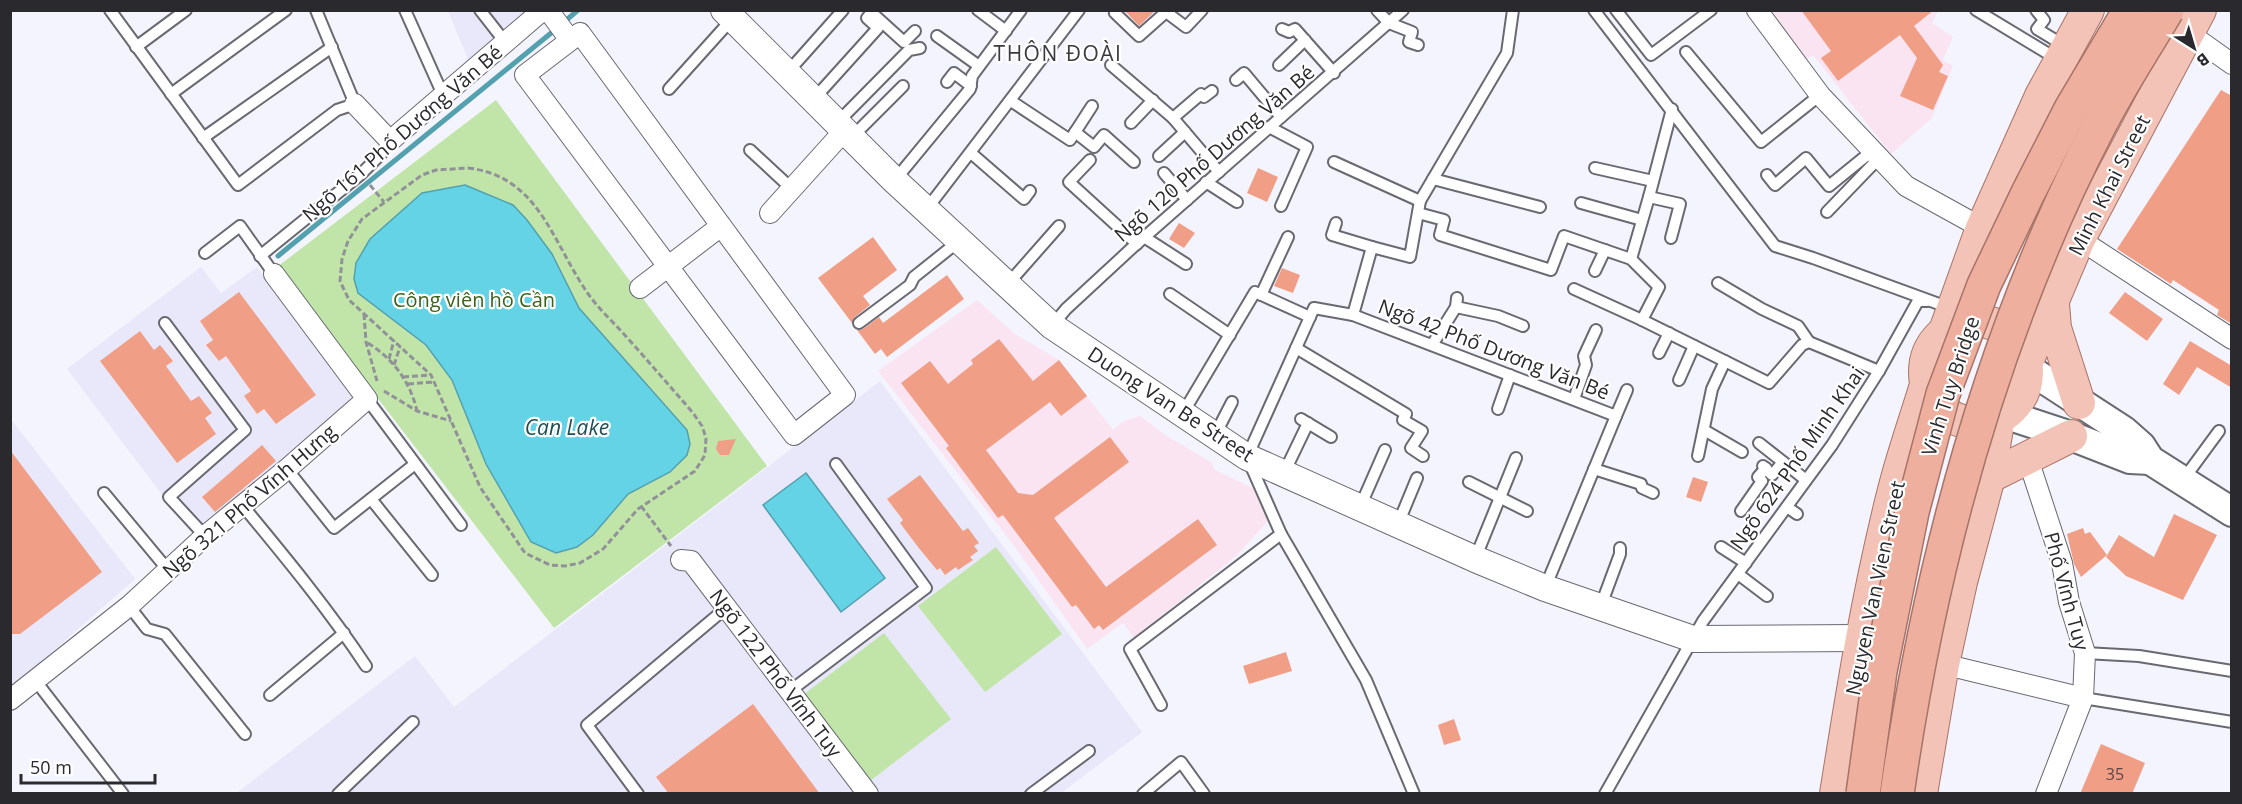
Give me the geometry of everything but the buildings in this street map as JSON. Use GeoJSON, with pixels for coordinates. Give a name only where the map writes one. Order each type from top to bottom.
{"type":"FeatureCollection","features":[{"type":"Feature","properties":{"kind":"highway","name":"Vinh Tuy Bridge"},"geometry":{"type":"LineString","coordinates":[[1863,794],[1884,649],[1912,512],[1943,394],[1984,285],[2028,193],[2071,109],[2130,10]]}},
{"type":"Feature","properties":{"kind":"highway","name":"Vinh Tuy Bridge"},"geometry":{"type":"LineString","coordinates":[[1897,794],[1936,581],[1966,465],[2000,351],[2048,234],[2098,127],[2185,18]]}},
{"type":"Feature","properties":{"kind":"main road"},"geometry":{"type":"LineString","coordinates":[[1942,314],[1959,324],[1976,321],[1992,323],[2006,330],[2018,342],[2026,366],[2025,388],[2017,403],[2002,415],[1988,422],[1971,423],[1941,412],[1926,385],[1927,359],[1942,314],[2042,96],[2088,10]]}},
{"type":"Feature","properties":{"kind":"main road","name":"Minh Khai Street"},"geometry":{"type":"LineString","coordinates":[[2026,366],[2079,238],[2185,18]]}},
{"type":"Feature","properties":{"kind":"main road"},"geometry":{"type":"LineString","coordinates":[[2053,304],[2055,328],[2079,403]]}},
{"type":"Feature","properties":{"kind":"main road"},"geometry":{"type":"LineString","coordinates":[[2026,366],[2124,431],[2141,446],[2150,460],[2232,512]]}},
{"type":"Feature","properties":{"kind":"main road","name":"Nguyen Van Vien Street"},"geometry":{"type":"LineString","coordinates":[[1836,794],[1861,638],[1894,491],[1926,385]]}},
{"type":"Feature","properties":{"kind":"main road"},"geometry":{"type":"LineString","coordinates":[[2002,415],[2071,436],[2130,459],[2150,460]]}},
{"type":"Feature","properties":{"kind":"main road"},"geometry":{"type":"LineString","coordinates":[[1921,794],[1943,664],[2002,415]]}},
{"type":"Feature","properties":{"kind":"main road"},"geometry":{"type":"LineString","coordinates":[[1989,477],[2071,436]]}},
{"type":"Feature","properties":{"kind":"street"},"geometry":{"type":"LineString","coordinates":[[1756,10],[1820,95],[1906,186],[1982,228]]}},
{"type":"Feature","properties":{"kind":"street","name":"Duong Van Be Street"},"geometry":{"type":"LineString","coordinates":[[728,15],[895,181],[1052,326],[1247,457],[1545,588],[1693,639],[1861,638]]}},
{"type":"Feature","properties":{"kind":"street"},"geometry":{"type":"LineString","coordinates":[[2185,18],[2232,64]]}},
{"type":"Feature","properties":{"kind":"street","name":"Ngõ 161 Phố Dương Văn Bé"},"geometry":{"type":"LineString","coordinates":[[390,141],[506,42],[555,21]]}},
{"type":"Feature","properties":{"kind":"street"},"geometry":{"type":"LineString","coordinates":[[555,21],[579,33],[722,226],[845,395],[794,435],[525,75],[555,21]]}},
{"type":"Feature","properties":{"kind":"street"},"geometry":{"type":"LineString","coordinates":[[355,104],[390,141]]}},
{"type":"Feature","properties":{"kind":"street"},"geometry":{"type":"LineString","coordinates":[[770,213],[844,131]]}},
{"type":"Feature","properties":{"kind":"street"},"geometry":{"type":"LineString","coordinates":[[640,288],[722,226]]}},
{"type":"Feature","properties":{"kind":"street"},"geometry":{"type":"LineString","coordinates":[[2079,238],[2232,339]]}},
{"type":"Feature","properties":{"kind":"street"},"geometry":{"type":"LineString","coordinates":[[274,274],[367,399]]}},
{"type":"Feature","properties":{"kind":"street","name":"Ngõ 321 Phố Vĩnh Hưng"},"geometry":{"type":"LineString","coordinates":[[10,700],[129,606],[205,536],[367,399]]}},
{"type":"Feature","properties":{"kind":"street","name":"Phố Vĩnh Tuy"},"geometry":{"type":"LineString","coordinates":[[2028,456],[2062,563],[2069,602],[2085,653],[2083,698],[2046,794]]}},
{"type":"Feature","properties":{"kind":"street","name":"Ngõ 122 Phố Vĩnh Tuy"},"geometry":{"type":"LineString","coordinates":[[681,560],[691,561],[868,794]]}},
{"type":"Feature","properties":{"kind":"street"},"geometry":{"type":"LineString","coordinates":[[1943,664],[2083,698]]}},
{"type":"Feature","properties":{"kind":"lane"},"geometry":{"type":"LineString","coordinates":[[110,10],[238,185],[337,110],[355,104],[315,10]]}},
{"type":"Feature","properties":{"kind":"lane"},"geometry":{"type":"LineString","coordinates":[[136,47],[186,10]]}},
{"type":"Feature","properties":{"kind":"lane"},"geometry":{"type":"LineString","coordinates":[[171,94],[286,10]]}},
{"type":"Feature","properties":{"kind":"lane"},"geometry":{"type":"LineString","coordinates":[[405,10],[443,95]]}},
{"type":"Feature","properties":{"kind":"lane"},"geometry":{"type":"LineString","coordinates":[[480,10],[506,42]]}},
{"type":"Feature","properties":{"kind":"lane"},"geometry":{"type":"LineString","coordinates":[[787,74],[843,10]]}},
{"type":"Feature","properties":{"kind":"lane"},"geometry":{"type":"LineString","coordinates":[[978,10],[1006,31]]}},
{"type":"Feature","properties":{"kind":"lane"},"geometry":{"type":"LineString","coordinates":[[895,181],[970,89],[972,76],[1021,10]]}},
{"type":"Feature","properties":{"kind":"lane"},"geometry":{"type":"LineString","coordinates":[[926,210],[1079,10]]}},
{"type":"Feature","properties":{"kind":"lane"},"geometry":{"type":"LineString","coordinates":[[1116,10],[1115,13],[1139,36],[1166,12],[1186,27],[1202,10]]}},
{"type":"Feature","properties":{"kind":"lane"},"geometry":{"type":"LineString","coordinates":[[1377,10],[1389,23],[1412,32],[1408,42],[1418,45]]}},
{"type":"Feature","properties":{"kind":"lane","name":"Ngõ 120 Phố Dương Văn Bé"},"geometry":{"type":"LineString","coordinates":[[1052,326],[1066,309],[1141,240],[1334,73],[1402,10]]}},
{"type":"Feature","properties":{"kind":"lane"},"geometry":{"type":"LineString","coordinates":[[1336,223],[1332,235],[1410,257],[1420,201],[1507,53],[1513,10]]}},
{"type":"Feature","properties":{"kind":"lane"},"geometry":{"type":"LineString","coordinates":[[1594,10],[1775,246],[1813,258],[1942,314]]}},
{"type":"Feature","properties":{"kind":"lane"},"geometry":{"type":"LineString","coordinates":[[1616,10],[1651,55],[1710,10]]}},
{"type":"Feature","properties":{"kind":"lane"},"geometry":{"type":"LineString","coordinates":[[1976,10],[2064,55]]}},
{"type":"Feature","properties":{"kind":"lane"},"geometry":{"type":"LineString","coordinates":[[2036,10],[2044,20],[2037,29],[2064,55]]}},
{"type":"Feature","properties":{"kind":"lane"},"geometry":{"type":"LineString","coordinates":[[813,100],[878,28],[867,18],[873,11],[904,42],[915,31]]}},
{"type":"Feature","properties":{"kind":"lane"},"geometry":{"type":"LineString","coordinates":[[669,89],[728,15]]}},
{"type":"Feature","properties":{"kind":"lane"},"geometry":{"type":"LineString","coordinates":[[1282,29],[1289,32],[1295,29],[1334,73]]}},
{"type":"Feature","properties":{"kind":"lane"},"geometry":{"type":"LineString","coordinates":[[937,36],[979,66]]}},
{"type":"Feature","properties":{"kind":"lane"},"geometry":{"type":"LineString","coordinates":[[1279,65],[1305,40]]}},
{"type":"Feature","properties":{"kind":"lane"},"geometry":{"type":"LineString","coordinates":[[203,138],[332,47]]}},
{"type":"Feature","properties":{"kind":"lane"},"geometry":{"type":"LineString","coordinates":[[844,131],[909,50],[920,48]]}},
{"type":"Feature","properties":{"kind":"lane"},"geometry":{"type":"LineString","coordinates":[[1686,52],[1761,142],[1820,95]]}},
{"type":"Feature","properties":{"kind":"lane"},"geometry":{"type":"LineString","coordinates":[[1111,65],[1173,118],[1219,172]]}},
{"type":"Feature","properties":{"kind":"lane"},"geometry":{"type":"LineString","coordinates":[[947,82],[954,73],[971,86]]}},
{"type":"Feature","properties":{"kind":"lane"},"geometry":{"type":"LineString","coordinates":[[1236,80],[1244,74],[1281,117]]}},
{"type":"Feature","properties":{"kind":"lane"},"geometry":{"type":"LineString","coordinates":[[844,131],[903,86]]}},
{"type":"Feature","properties":{"kind":"lane"},"geometry":{"type":"LineString","coordinates":[[1173,118],[1201,94],[1204,98],[1212,91]]}},
{"type":"Feature","properties":{"kind":"lane"},"geometry":{"type":"LineString","coordinates":[[1131,123],[1153,100]]}},
{"type":"Feature","properties":{"kind":"lane"},"geometry":{"type":"LineString","coordinates":[[1011,101],[1070,140],[1092,106]]}},
{"type":"Feature","properties":{"kind":"lane"},"geometry":{"type":"LineString","coordinates":[[1631,259],[1672,110]]}},
{"type":"Feature","properties":{"kind":"lane"},"geometry":{"type":"LineString","coordinates":[[1269,127],[1306,147],[1281,206]]}},
{"type":"Feature","properties":{"kind":"lane"},"geometry":{"type":"LineString","coordinates":[[1075,132],[1094,147],[1104,135],[1134,162]]}},
{"type":"Feature","properties":{"kind":"lane"},"geometry":{"type":"LineString","coordinates":[[1159,156],[1185,132]]}},
{"type":"Feature","properties":{"kind":"lane","name":"Ngõ 161 Phố Dương Văn Bé"},"geometry":{"type":"LineString","coordinates":[[260,256],[361,174],[383,152],[390,141]]}},
{"type":"Feature","properties":{"kind":"lane"},"geometry":{"type":"LineString","coordinates":[[750,150],[792,189]]}},
{"type":"Feature","properties":{"kind":"lane"},"geometry":{"type":"LineString","coordinates":[[970,153],[1024,199],[1030,191]]}},
{"type":"Feature","properties":{"kind":"lane"},"geometry":{"type":"LineString","coordinates":[[1767,175],[1775,185],[1806,158],[1829,186],[1876,154]]}},
{"type":"Feature","properties":{"kind":"lane"},"geometry":{"type":"LineString","coordinates":[[1827,212],[1876,154]]}},
{"type":"Feature","properties":{"kind":"lane"},"geometry":{"type":"LineString","coordinates":[[1090,160],[1069,182],[1141,240],[1186,264]]}},
{"type":"Feature","properties":{"kind":"lane"},"geometry":{"type":"LineString","coordinates":[[1334,162],[1420,201]]}},
{"type":"Feature","properties":{"kind":"lane"},"geometry":{"type":"LineString","coordinates":[[1594,168],[1653,182]]}},
{"type":"Feature","properties":{"kind":"lane"},"geometry":{"type":"LineString","coordinates":[[1164,173],[1187,200]]}},
{"type":"Feature","properties":{"kind":"lane"},"geometry":{"type":"LineString","coordinates":[[1433,179],[1540,207]]}},
{"type":"Feature","properties":{"kind":"lane"},"geometry":{"type":"LineString","coordinates":[[1206,182],[1237,202]]}},
{"type":"Feature","properties":{"kind":"lane"},"geometry":{"type":"LineString","coordinates":[[1649,197],[1680,204],[1671,238]]}},
{"type":"Feature","properties":{"kind":"lane"},"geometry":{"type":"LineString","coordinates":[[1581,203],[1642,220]]}},
{"type":"Feature","properties":{"kind":"lane"},"geometry":{"type":"LineString","coordinates":[[1418,213],[1444,220],[1440,234],[1551,270],[1564,236],[1631,259],[1659,287],[1642,320]]}},
{"type":"Feature","properties":{"kind":"lane"},"geometry":{"type":"LineString","coordinates":[[205,253],[240,226],[274,274]]}},
{"type":"Feature","properties":{"kind":"lane"},"geometry":{"type":"LineString","coordinates":[[1006,285],[1059,226]]}},
{"type":"Feature","properties":{"kind":"lane"},"geometry":{"type":"LineString","coordinates":[[1261,295],[1288,237]]}},
{"type":"Feature","properties":{"kind":"lane"},"geometry":{"type":"LineString","coordinates":[[859,323],[910,285],[914,277],[958,241]]}},
{"type":"Feature","properties":{"kind":"lane"},"geometry":{"type":"LineString","coordinates":[[1353,315],[1372,246]]}},
{"type":"Feature","properties":{"kind":"lane"},"geometry":{"type":"LineString","coordinates":[[1595,271],[1605,250]]}},
{"type":"Feature","properties":{"kind":"lane"},"geometry":{"type":"LineString","coordinates":[[1718,283],[1762,309],[1798,326],[1809,342],[1879,371]]}},
{"type":"Feature","properties":{"kind":"lane"},"geometry":{"type":"LineString","coordinates":[[1574,289],[1769,383],[1802,345],[1809,342]]}},
{"type":"Feature","properties":{"kind":"lane"},"geometry":{"type":"LineString","coordinates":[[1182,413],[1256,292],[1310,317],[1247,457],[1281,534],[1366,680],[1414,794]]}},
{"type":"Feature","properties":{"kind":"lane"},"geometry":{"type":"LineString","coordinates":[[1170,294],[1230,335]]}},
{"type":"Feature","properties":{"kind":"lane","name":"Ngõ 624 Phố Minh Khai"},"geometry":{"type":"LineString","coordinates":[[1605,794],[1693,639],[1832,445],[1879,371],[1918,301],[1942,314]]}},
{"type":"Feature","properties":{"kind":"lane"},"geometry":{"type":"LineString","coordinates":[[1432,345],[1456,302],[1523,326]]}},
{"type":"Feature","properties":{"kind":"lane","name":"Ngõ 42 Phố Dương Văn Bé"},"geometry":{"type":"LineString","coordinates":[[1310,317],[1314,308],[1353,315],[1616,416],[1545,588]]}},
{"type":"Feature","properties":{"kind":"lane"},"geometry":{"type":"LineString","coordinates":[[165,323],[245,430],[170,497],[205,536]]}},
{"type":"Feature","properties":{"kind":"lane"},"geometry":{"type":"LineString","coordinates":[[1574,399],[1586,365],[1584,356],[1596,330]]}},
{"type":"Feature","properties":{"kind":"lane"},"geometry":{"type":"LineString","coordinates":[[1659,353],[1669,333]]}},
{"type":"Feature","properties":{"kind":"lane"},"geometry":{"type":"LineString","coordinates":[[1679,380],[1694,346]]}},
{"type":"Feature","properties":{"kind":"lane"},"geometry":{"type":"LineString","coordinates":[[1296,348],[1406,414],[1403,420],[1422,431],[1411,448],[1423,456]]}},
{"type":"Feature","properties":{"kind":"lane"},"geometry":{"type":"LineString","coordinates":[[1698,456],[1712,389],[1725,361]]}},
{"type":"Feature","properties":{"kind":"lane"},"geometry":{"type":"LineString","coordinates":[[1498,409],[1510,375]]}},
{"type":"Feature","properties":{"kind":"lane"},"geometry":{"type":"LineString","coordinates":[[1616,416],[1627,390]]}},
{"type":"Feature","properties":{"kind":"lane"},"geometry":{"type":"LineString","coordinates":[[367,399],[461,525]]}},
{"type":"Feature","properties":{"kind":"lane"},"geometry":{"type":"LineString","coordinates":[[1215,435],[1232,402]]}},
{"type":"Feature","properties":{"kind":"lane"},"geometry":{"type":"LineString","coordinates":[[1284,473],[1304,421],[1331,437]]}},
{"type":"Feature","properties":{"kind":"lane"},"geometry":{"type":"LineString","coordinates":[[1704,430],[1742,452]]}},
{"type":"Feature","properties":{"kind":"lane"},"geometry":{"type":"LineString","coordinates":[[2183,480],[2219,431]]}},
{"type":"Feature","properties":{"kind":"lane"},"geometry":{"type":"LineString","coordinates":[[1759,443],[1806,480]]}},
{"type":"Feature","properties":{"kind":"lane"},"geometry":{"type":"LineString","coordinates":[[1360,507],[1385,450]]}},
{"type":"Feature","properties":{"kind":"lane"},"geometry":{"type":"LineString","coordinates":[[1475,559],[1516,458]]}},
{"type":"Feature","properties":{"kind":"lane"},"geometry":{"type":"LineString","coordinates":[[1741,511],[1762,481],[1758,477],[1764,467],[1773,474],[1783,462]]}},
{"type":"Feature","properties":{"kind":"lane"},"geometry":{"type":"LineString","coordinates":[[287,469],[334,528],[415,464]]}},
{"type":"Feature","properties":{"kind":"lane"},"geometry":{"type":"LineString","coordinates":[[790,691],[926,588],[836,464]]}},
{"type":"Feature","properties":{"kind":"lane"},"geometry":{"type":"LineString","coordinates":[[1594,469],[1641,484],[1642,488],[1653,493]]}},
{"type":"Feature","properties":{"kind":"lane"},"geometry":{"type":"LineString","coordinates":[[1398,524],[1417,478]]}},
{"type":"Feature","properties":{"kind":"lane"},"geometry":{"type":"LineString","coordinates":[[1469,482],[1527,511]]}},
{"type":"Feature","properties":{"kind":"lane"},"geometry":{"type":"LineString","coordinates":[[104,494],[168,570]]}},
{"type":"Feature","properties":{"kind":"lane"},"geometry":{"type":"LineString","coordinates":[[371,499],[432,574]]}},
{"type":"Feature","properties":{"kind":"lane"},"geometry":{"type":"LineString","coordinates":[[243,506],[289,561],[366,666]]}},
{"type":"Feature","properties":{"kind":"lane"},"geometry":{"type":"LineString","coordinates":[[1787,507],[1797,514]]}},
{"type":"Feature","properties":{"kind":"lane"},"geometry":{"type":"LineString","coordinates":[[1161,705],[1130,649],[1281,534]]}},
{"type":"Feature","properties":{"kind":"lane"},"geometry":{"type":"LineString","coordinates":[[1721,547],[1746,563]]}},
{"type":"Feature","properties":{"kind":"lane"},"geometry":{"type":"LineString","coordinates":[[1600,608],[1620,554],[1620,548]]}},
{"type":"Feature","properties":{"kind":"lane"},"geometry":{"type":"LineString","coordinates":[[1738,574],[1767,596]]}},
{"type":"Feature","properties":{"kind":"lane"},"geometry":{"type":"LineString","coordinates":[[129,606],[147,629],[165,634],[245,734]]}},
{"type":"Feature","properties":{"kind":"lane"},"geometry":{"type":"LineString","coordinates":[[638,794],[586,725],[726,608]]}},
{"type":"Feature","properties":{"kind":"lane"},"geometry":{"type":"LineString","coordinates":[[270,695],[344,633]]}},
{"type":"Feature","properties":{"kind":"lane"},"geometry":{"type":"LineString","coordinates":[[2085,653],[2139,656],[2232,671]]}},
{"type":"Feature","properties":{"kind":"lane"},"geometry":{"type":"LineString","coordinates":[[35,680],[123,794]]}},
{"type":"Feature","properties":{"kind":"lane"},"geometry":{"type":"LineString","coordinates":[[2083,698],[2232,722]]}},
{"type":"Feature","properties":{"kind":"lane"},"geometry":{"type":"LineString","coordinates":[[338,794],[413,722]]}},
{"type":"Feature","properties":{"kind":"lane"},"geometry":{"type":"LineString","coordinates":[[1031,794],[1089,751]]}},
{"type":"Feature","properties":{"kind":"lane"},"geometry":{"type":"LineString","coordinates":[[1143,794],[1181,762],[1204,794]]}},
{"type":"Feature","properties":{"kind":"path"},"geometry":{"type":"LineString","coordinates":[[468,168],[497,174],[531,200],[553,232],[589,296],[687,405],[702,426],[706,438],[705,455],[695,471],[641,506],[603,549],[580,563],[550,566],[525,552],[480,487],[431,375],[363,312],[349,300],[340,281],[342,259],[348,240],[362,219],[422,175],[436,170],[468,168]]}},
{"type":"Feature","properties":{"kind":"path"},"geometry":{"type":"LineString","coordinates":[[372,188],[384,202]]}},
{"type":"Feature","properties":{"kind":"path"},"geometry":{"type":"LineString","coordinates":[[363,312],[366,342],[380,388],[417,411],[452,421]]}},
{"type":"Feature","properties":{"kind":"path"},"geometry":{"type":"LineString","coordinates":[[389,359],[394,340]]}},
{"type":"Feature","properties":{"kind":"path"},"geometry":{"type":"LineString","coordinates":[[366,342],[389,359],[404,378],[417,411]]}},
{"type":"Feature","properties":{"kind":"path"},"geometry":{"type":"LineString","coordinates":[[394,365],[400,346]]}},
{"type":"Feature","properties":{"kind":"path"},"geometry":{"type":"LineString","coordinates":[[404,378],[431,375]]}},
{"type":"Feature","properties":{"kind":"path"},"geometry":{"type":"LineString","coordinates":[[408,384],[434,382]]}},
{"type":"Feature","properties":{"kind":"path"},"geometry":{"type":"LineString","coordinates":[[641,506],[681,560]]}},
{"type":"Feature","properties":{"kind":"shaded area"},"geometry":{"type":"Polygon","coordinates":[[[448,11],[531,11],[469,62],[448,11]]]}},
{"type":"Feature","properties":{"kind":"shaded area"},"geometry":{"type":"Polygon","coordinates":[[[1762,11],[1938,11],[1932,23],[1953,37],[1943,60],[1953,66],[1932,118],[1891,154],[1813,55],[1802,62],[1762,11]]]}},
{"type":"Feature","properties":{"kind":"shaded area"},"geometry":{"type":"Polygon","coordinates":[[[201,267],[221,293],[257,267],[355,398],[194,537],[67,369],[201,267]]]}},
{"type":"Feature","properties":{"kind":"shaded area"},"geometry":{"type":"Polygon","coordinates":[[[977,300],[1015,334],[1059,360],[1113,430],[1124,421],[1140,416],[1167,436],[1211,462],[1215,470],[1253,488],[1270,519],[1236,556],[1134,638],[1123,623],[1087,649],[1018,551],[878,371],[977,300]]]}},
{"type":"Feature","properties":{"kind":"shaded area"},"geometry":{"type":"Polygon","coordinates":[[[880,381],[1142,732],[1061,793],[235,794],[415,656],[454,707],[880,381]]]}},
{"type":"Feature","properties":{"kind":"shaded area"},"geometry":{"type":"Polygon","coordinates":[[[10,418],[135,579],[11,688],[10,418]]]}},
{"type":"Feature","properties":{"kind":"green space","name":"Công viên hồ Cần"},"geometry":{"type":"Polygon","coordinates":[[[496,100],[767,466],[554,628],[277,267],[496,100]]]}},
{"type":"Feature","properties":{"kind":"green space"},"geometry":{"type":"Polygon","coordinates":[[[996,547],[1062,634],[985,692],[918,606],[996,547]]]}},
{"type":"Feature","properties":{"kind":"green space"},"geometry":{"type":"Polygon","coordinates":[[[884,633],[951,719],[870,781],[803,695],[884,633]]]}},
{"type":"Feature","properties":{"kind":"water","name":"Can Lake"},"geometry":{"type":"Polygon","coordinates":[[[465,185],[513,205],[527,220],[552,254],[579,308],[687,430],[690,444],[687,455],[670,472],[628,494],[593,535],[577,547],[556,553],[531,542],[486,464],[452,380],[426,345],[358,293],[354,279],[356,263],[370,239],[422,193],[465,185]]]}},
{"type":"Feature","properties":{"kind":"water"},"geometry":{"type":"Polygon","coordinates":[[[806,473],[885,578],[841,612],[763,505],[806,473]]]}},
{"type":"Feature","properties":{"kind":"waterway"},"geometry":{"type":"LineString","coordinates":[[563,23],[578,10]]}},
{"type":"Feature","properties":{"kind":"waterway"},"geometry":{"type":"LineString","coordinates":[[278,256],[556,29]]}},
{"type":"Feature","properties":{"kind":"district","name":"THÔN ĐOÀI"},"geometry":{"type":"Point","coordinates":[1058,53]}}]}
